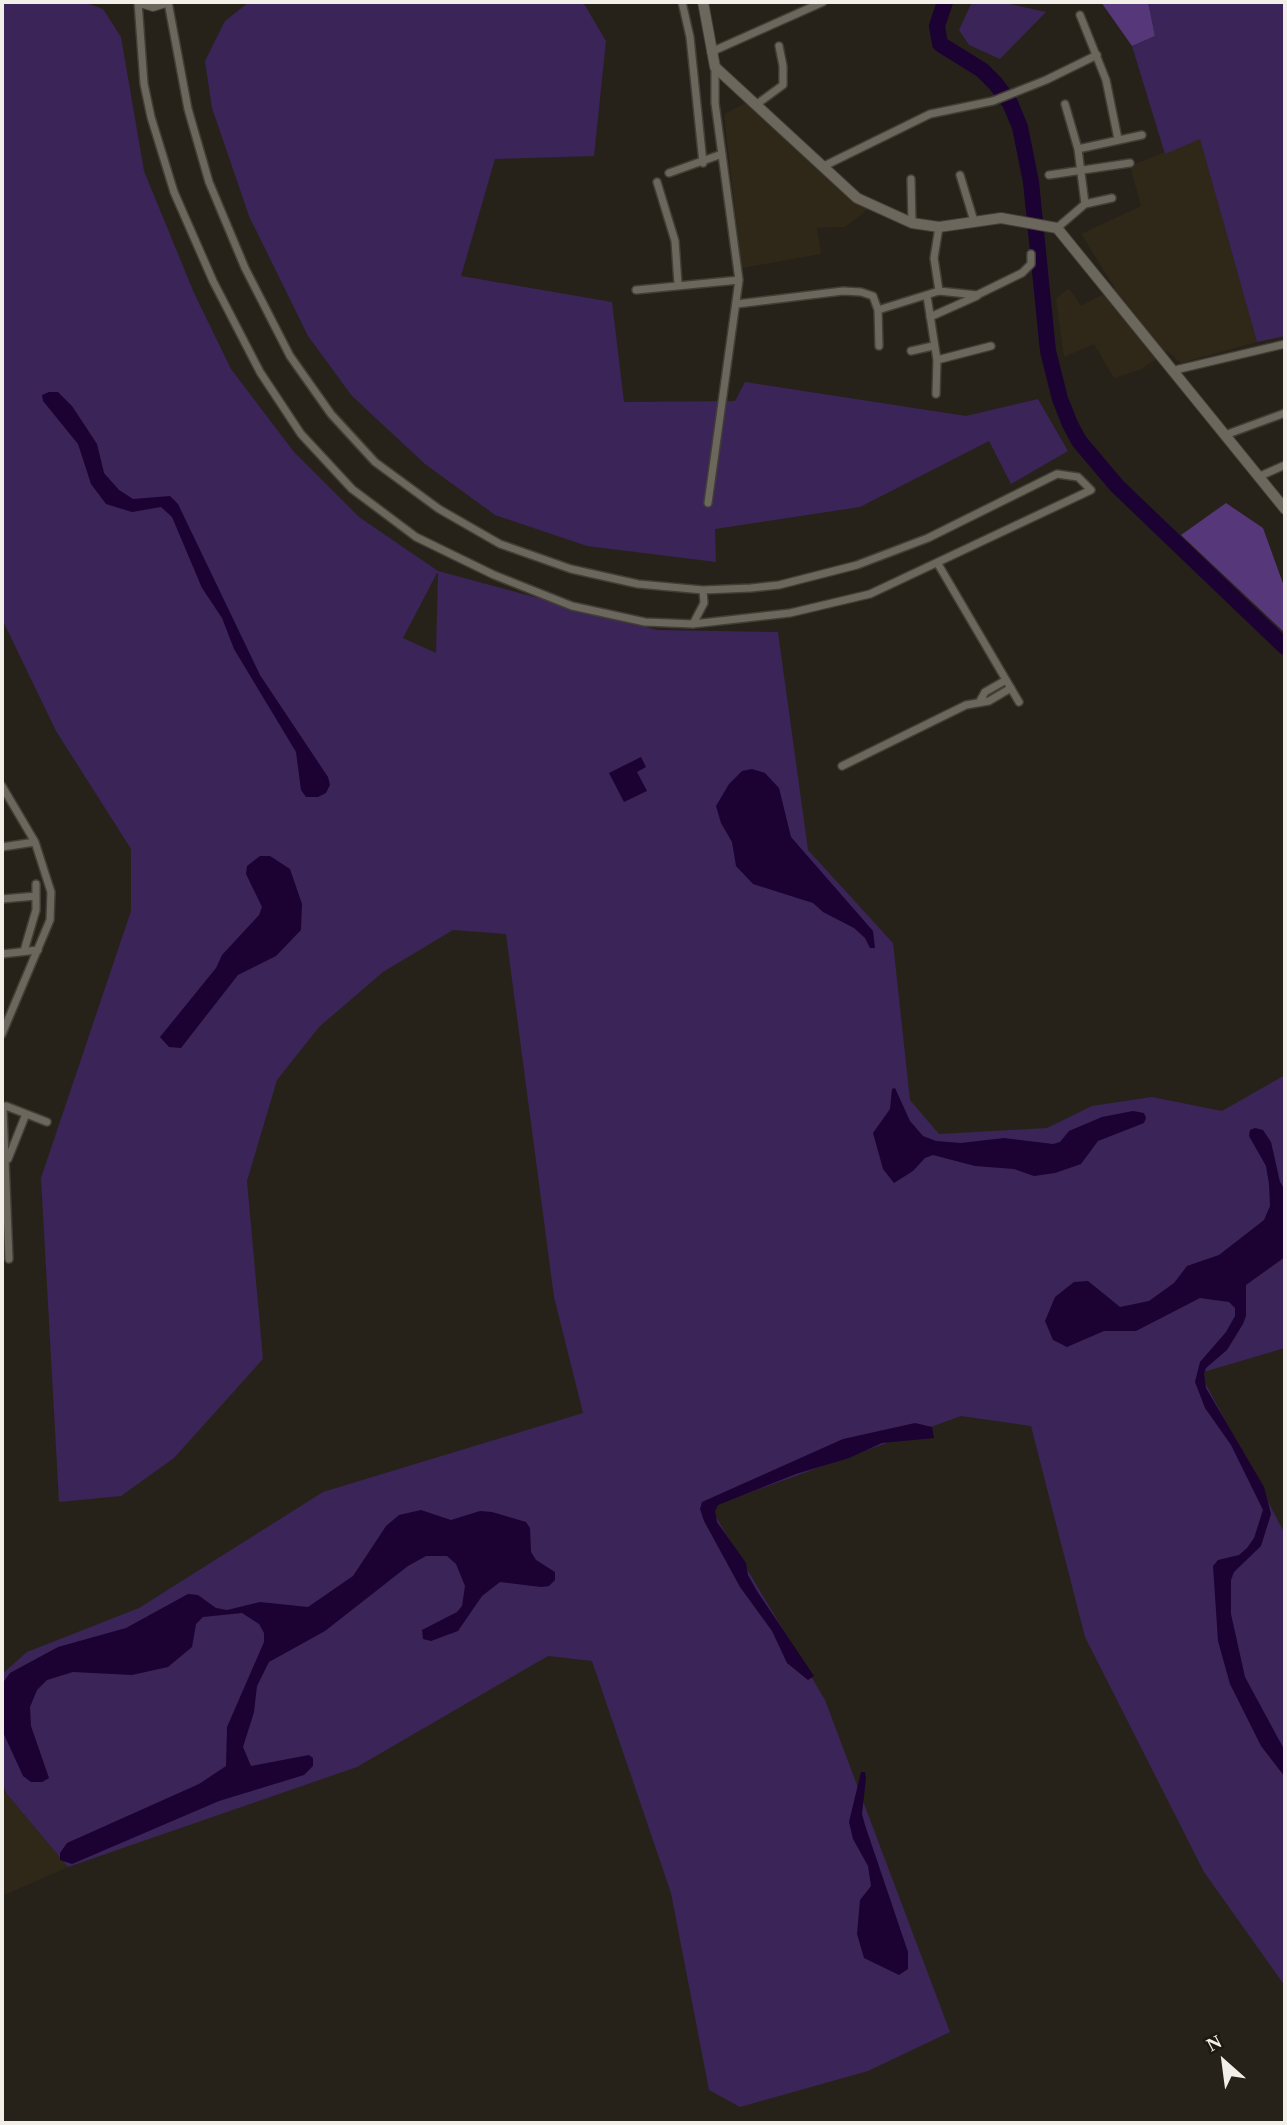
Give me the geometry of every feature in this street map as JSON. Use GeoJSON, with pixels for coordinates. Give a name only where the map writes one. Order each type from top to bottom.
{"type":"FeatureCollection","features":[{"type":"Feature","properties":{"kind":"street"},"geometry":{"type":"LineString","coordinates":[[139,2],[153,6],[167,2],[188,109],[209,181],[245,268],[290,356],[331,414],[375,462],[439,509],[500,544],[571,569],[638,584],[703,590],[779,585],[858,565],[929,538],[1057,474],[1078,477],[1091,490],[870,594],[790,613],[694,624],[645,622],[572,606],[494,575],[416,537],[352,489],[302,433],[260,372],[213,281],[174,192],[144,84],[139,2]]}},
{"type":"Feature","properties":{"kind":"street"},"geometry":{"type":"LineString","coordinates":[[682,2],[690,37],[706,161]]}},
{"type":"Feature","properties":{"kind":"street"},"geometry":{"type":"LineString","coordinates":[[703,2],[715,67],[715,103],[737,304],[708,503]]}},
{"type":"Feature","properties":{"kind":"street"},"geometry":{"type":"LineString","coordinates":[[711,52],[823,2]]}},
{"type":"Feature","properties":{"kind":"street"},"geometry":{"type":"LineString","coordinates":[[1080,16],[1097,55],[1118,139]]}},
{"type":"Feature","properties":{"kind":"street"},"geometry":{"type":"LineString","coordinates":[[757,104],[783,85],[779,46]]}},
{"type":"Feature","properties":{"kind":"street"},"geometry":{"type":"LineString","coordinates":[[822,167],[930,114],[993,102],[1097,55]]}},
{"type":"Feature","properties":{"kind":"street"},"geometry":{"type":"LineString","coordinates":[[715,67],[857,198],[912,223],[939,227],[1001,218],[1056,227],[1175,370],[1285,509]]}},
{"type":"Feature","properties":{"kind":"street"},"geometry":{"type":"LineString","coordinates":[[1065,104],[1078,149],[1085,204]]}},
{"type":"Feature","properties":{"kind":"street"},"geometry":{"type":"LineString","coordinates":[[1078,149],[1142,135]]}},
{"type":"Feature","properties":{"kind":"street"},"geometry":{"type":"LineString","coordinates":[[669,173],[720,155]]}},
{"type":"Feature","properties":{"kind":"street"},"geometry":{"type":"LineString","coordinates":[[1049,175],[1130,163]]}},
{"type":"Feature","properties":{"kind":"street"},"geometry":{"type":"LineString","coordinates":[[960,176],[974,221]]}},
{"type":"Feature","properties":{"kind":"street"},"geometry":{"type":"LineString","coordinates":[[911,179],[912,223]]}},
{"type":"Feature","properties":{"kind":"street"},"geometry":{"type":"LineString","coordinates":[[657,182],[675,242],[678,284]]}},
{"type":"Feature","properties":{"kind":"street"},"geometry":{"type":"LineString","coordinates":[[1056,227],[1085,204],[1112,198]]}},
{"type":"Feature","properties":{"kind":"street"},"geometry":{"type":"LineString","coordinates":[[939,227],[934,258],[939,291]]}},
{"type":"Feature","properties":{"kind":"street"},"geometry":{"type":"LineString","coordinates":[[930,317],[1023,273],[1031,264],[1031,254]]}},
{"type":"Feature","properties":{"kind":"street"},"geometry":{"type":"LineString","coordinates":[[636,290],[678,284],[736,281]]}},
{"type":"Feature","properties":{"kind":"street"},"geometry":{"type":"LineString","coordinates":[[737,304],[843,291],[873,296],[878,310],[879,346]]}},
{"type":"Feature","properties":{"kind":"street"},"geometry":{"type":"LineString","coordinates":[[878,310],[939,291],[978,295]]}},
{"type":"Feature","properties":{"kind":"street"},"geometry":{"type":"LineString","coordinates":[[927,296],[937,360],[936,394]]}},
{"type":"Feature","properties":{"kind":"street"},"geometry":{"type":"LineString","coordinates":[[1175,370],[1285,344]]}},
{"type":"Feature","properties":{"kind":"street"},"geometry":{"type":"LineString","coordinates":[[911,351],[933,346]]}},
{"type":"Feature","properties":{"kind":"street"},"geometry":{"type":"LineString","coordinates":[[937,360],[991,346]]}},
{"type":"Feature","properties":{"kind":"street"},"geometry":{"type":"LineString","coordinates":[[1225,435],[1285,413]]}},
{"type":"Feature","properties":{"kind":"street"},"geometry":{"type":"LineString","coordinates":[[1258,477],[1285,465]]}},
{"type":"Feature","properties":{"kind":"street"},"geometry":{"type":"LineString","coordinates":[[938,564],[1019,702]]}},
{"type":"Feature","properties":{"kind":"street"},"geometry":{"type":"LineString","coordinates":[[694,624],[704,603],[703,590]]}},
{"type":"Feature","properties":{"kind":"street"},"geometry":{"type":"LineString","coordinates":[[980,701],[985,692],[1006,680]]}},
{"type":"Feature","properties":{"kind":"street"},"geometry":{"type":"LineString","coordinates":[[842,766],[980,701],[989,701],[1011,688]]}},
{"type":"Feature","properties":{"kind":"street"},"geometry":{"type":"LineString","coordinates":[[2,786],[35,842],[44,862],[51,892],[50,920],[2,1034]]}},
{"type":"Feature","properties":{"kind":"street"},"geometry":{"type":"LineString","coordinates":[[2,847],[35,842]]}},
{"type":"Feature","properties":{"kind":"street"},"geometry":{"type":"LineString","coordinates":[[24,951],[36,911],[36,884]]}},
{"type":"Feature","properties":{"kind":"street"},"geometry":{"type":"LineString","coordinates":[[2,899],[36,896]]}},
{"type":"Feature","properties":{"kind":"street"},"geometry":{"type":"LineString","coordinates":[[2,954],[38,950]]}},
{"type":"Feature","properties":{"kind":"street"},"geometry":{"type":"LineString","coordinates":[[9,1259],[3,1110],[6,1106],[47,1122]]}},
{"type":"Feature","properties":{"kind":"street"},"geometry":{"type":"LineString","coordinates":[[7,1161],[26,1114]]}},
{"type":"Feature","properties":{"kind":"shaded area"},"geometry":{"type":"Polygon","coordinates":[[[2,2],[84,2],[103,9],[121,37],[144,171],[194,293],[231,369],[294,452],[359,517],[438,571],[657,630],[778,632],[808,850],[893,943],[910,1100],[939,1134],[1047,1128],[1092,1106],[1152,1097],[1222,1111],[1285,1075],[1285,1348],[1200,1373],[1285,1534],[1285,1986],[1204,1872],[1085,1637],[1031,1426],[961,1416],[710,1507],[825,1700],[950,2032],[868,2071],[740,2107],[709,2090],[671,1893],[592,1661],[548,1656],[357,1767],[68,1867],[6,1793],[2,1782],[2,1674],[27,1652],[139,1608],[323,1492],[583,1413],[554,1297],[506,934],[453,930],[383,972],[319,1027],[277,1080],[247,1181],[263,1359],[174,1458],[121,1496],[59,1502],[41,1178],[131,911],[131,849],[56,731],[2,619],[2,2]],[[438,573],[403,638],[436,653],[438,573]]]}},
{"type":"Feature","properties":{"kind":"shaded area"},"geometry":{"type":"Polygon","coordinates":[[[249,2],[583,2],[606,41],[594,156],[495,159],[461,276],[612,302],[624,402],[735,401],[745,382],[966,416],[1038,399],[1068,451],[1011,484],[989,441],[860,507],[715,529],[716,562],[587,546],[495,515],[425,464],[352,396],[308,336],[249,216],[212,108],[205,61],[225,21],[249,2]]]}},
{"type":"Feature","properties":{"kind":"shaded area"},"geometry":{"type":"Polygon","coordinates":[[[972,2],[1001,2],[1046,12],[1000,59],[969,45],[959,30],[972,2]]]}},
{"type":"Feature","properties":{"kind":"shaded area"},"geometry":{"type":"Polygon","coordinates":[[[1101,2],[1148,2],[1155,36],[1132,46],[1101,2]]]}},
{"type":"Feature","properties":{"kind":"shaded area"},"geometry":{"type":"Polygon","coordinates":[[[1148,2],[1285,2],[1285,336],[1257,342],[1200,139],[1165,154],[1132,46],[1155,36],[1148,2]]]}},
{"type":"Feature","properties":{"kind":"shaded area"},"geometry":{"type":"Polygon","coordinates":[[[754,99],[780,120],[812,161],[868,209],[845,227],[817,228],[821,254],[742,268],[724,114],[754,99]]]}},
{"type":"Feature","properties":{"kind":"shaded area"},"geometry":{"type":"Polygon","coordinates":[[[1200,138],[1257,342],[1181,363],[1167,351],[1142,369],[1114,378],[1094,344],[1064,357],[1056,299],[1069,288],[1081,306],[1115,288],[1081,234],[1141,206],[1130,166],[1200,138]]]}},
{"type":"Feature","properties":{"kind":"shaded area"},"geometry":{"type":"Polygon","coordinates":[[[58,392],[72,406],[97,444],[104,473],[119,490],[133,499],[170,496],[178,504],[260,675],[328,777],[330,785],[326,793],[318,797],[306,797],[301,790],[296,752],[234,649],[222,618],[202,588],[172,517],[161,507],[132,512],[106,504],[91,484],[78,444],[43,401],[42,395],[58,392]]]}},
{"type":"Feature","properties":{"kind":"shaded area"},"geometry":{"type":"Polygon","coordinates":[[[1226,503],[1263,528],[1285,589],[1285,633],[1181,535],[1226,503]]]}},
{"type":"Feature","properties":{"kind":"shaded area"},"geometry":{"type":"Polygon","coordinates":[[[641,757],[646,767],[637,772],[647,791],[624,802],[609,773],[641,757]]]}},
{"type":"Feature","properties":{"kind":"shaded area"},"geometry":{"type":"Polygon","coordinates":[[[752,769],[765,773],[779,788],[791,837],[873,931],[875,948],[870,948],[865,938],[854,928],[823,912],[813,903],[753,884],[736,866],[732,842],[721,823],[716,806],[729,784],[742,771],[752,769]]]}},
{"type":"Feature","properties":{"kind":"shaded area"},"geometry":{"type":"Polygon","coordinates":[[[260,856],[270,856],[290,869],[302,904],[301,930],[276,956],[238,975],[181,1048],[169,1047],[160,1037],[216,968],[222,955],[259,915],[262,907],[246,874],[247,866],[260,856]]]}},
{"type":"Feature","properties":{"kind":"shaded area"},"geometry":{"type":"Polygon","coordinates":[[[895,1088],[910,1121],[923,1136],[936,1141],[961,1143],[1004,1138],[1053,1144],[1060,1142],[1069,1131],[1102,1117],[1133,1111],[1144,1113],[1146,1118],[1144,1123],[1098,1141],[1081,1164],[1055,1173],[1034,1176],[1014,1169],[975,1166],[933,1155],[925,1158],[913,1171],[894,1183],[883,1169],[873,1133],[890,1109],[892,1089],[895,1088]]]}},
{"type":"Feature","properties":{"kind":"shaded area"},"geometry":{"type":"Polygon","coordinates":[[[1250,1130],[1263,1130],[1271,1142],[1280,1182],[1285,1190],[1285,1257],[1246,1285],[1246,1316],[1243,1324],[1227,1350],[1206,1368],[1204,1374],[1206,1388],[1264,1487],[1271,1514],[1261,1546],[1234,1572],[1231,1580],[1231,1614],[1245,1677],[1285,1751],[1285,1777],[1261,1746],[1230,1684],[1218,1641],[1213,1566],[1218,1560],[1239,1555],[1247,1548],[1254,1538],[1263,1510],[1231,1445],[1205,1408],[1195,1382],[1200,1362],[1226,1332],[1235,1316],[1235,1308],[1229,1302],[1200,1298],[1136,1331],[1104,1331],[1067,1347],[1053,1340],[1045,1321],[1055,1297],[1074,1282],[1088,1281],[1120,1307],[1149,1301],[1174,1283],[1187,1266],[1219,1255],[1264,1220],[1270,1206],[1269,1184],[1266,1166],[1249,1136],[1250,1130]]]}},
{"type":"Feature","properties":{"kind":"shaded area"},"geometry":{"type":"Polygon","coordinates":[[[915,1423],[932,1427],[934,1438],[882,1443],[849,1458],[796,1474],[718,1505],[715,1511],[717,1522],[746,1563],[748,1575],[757,1591],[814,1676],[808,1680],[787,1663],[772,1631],[740,1587],[704,1521],[700,1509],[702,1502],[843,1439],[915,1423]]]}},
{"type":"Feature","properties":{"kind":"shaded area"},"geometry":{"type":"Polygon","coordinates":[[[421,1510],[451,1520],[480,1511],[526,1522],[530,1528],[531,1552],[536,1560],[555,1572],[555,1580],[549,1586],[541,1587],[500,1582],[482,1596],[458,1631],[431,1641],[423,1639],[422,1630],[457,1612],[462,1606],[465,1586],[456,1564],[447,1556],[426,1556],[408,1566],[325,1631],[269,1662],[257,1686],[254,1712],[243,1747],[251,1766],[309,1755],[313,1758],[313,1766],[304,1775],[219,1801],[72,1864],[60,1860],[60,1853],[67,1843],[199,1784],[226,1766],[227,1727],[264,1642],[264,1633],[259,1624],[242,1613],[203,1617],[196,1624],[192,1647],[168,1667],[132,1675],[73,1672],[47,1680],[37,1690],[30,1707],[31,1726],[49,1778],[42,1782],[31,1782],[23,1776],[2,1730],[2,1684],[10,1673],[58,1647],[126,1628],[188,1594],[198,1595],[216,1608],[227,1610],[260,1602],[308,1607],[353,1576],[386,1526],[399,1515],[421,1510]]]}},
{"type":"Feature","properties":{"kind":"shaded area"},"geometry":{"type":"Polygon","coordinates":[[[861,1772],[865,1772],[866,1778],[862,1814],[908,1952],[908,1969],[899,1975],[864,1958],[857,1934],[860,1900],[871,1886],[868,1866],[853,1839],[849,1822],[861,1772]]]}},
{"type":"Feature","properties":{"kind":"shaded area"},"geometry":{"type":"Polygon","coordinates":[[[6,1793],[68,1867],[2,1896],[2,1795],[6,1793]]]}},
{"type":"Feature","properties":{"kind":"waterway"},"geometry":{"type":"LineString","coordinates":[[945,2],[937,26],[940,44],[982,70],[996,84],[1010,103],[1020,127],[1031,182],[1048,351],[1060,399],[1070,424],[1079,441],[1117,486],[1285,647]]}}]}
